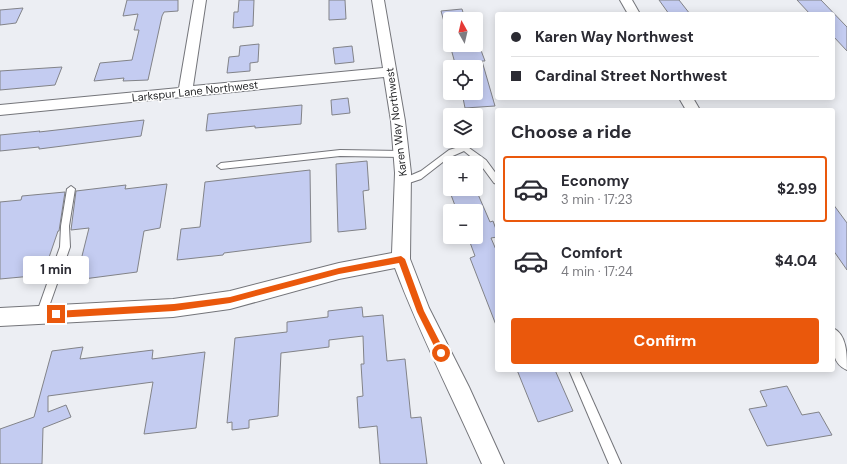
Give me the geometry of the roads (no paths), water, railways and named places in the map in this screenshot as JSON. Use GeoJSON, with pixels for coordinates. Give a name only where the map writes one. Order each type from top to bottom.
{"type":"FeatureCollection","features":[{"type":"Feature","properties":{"kind":"street"},"geometry":{"type":"LineString","coordinates":[[185,92],[200,0]]}},
{"type":"Feature","properties":{"kind":"street","name":"Karen Way Northwest"},"geometry":{"type":"LineString","coordinates":[[378,0],[398,120],[403,182],[401,259],[421,312],[462,394],[494,464]]}},
{"type":"Feature","properties":{"kind":"street"},"geometry":{"type":"LineString","coordinates":[[626,0],[633,12]]}},
{"type":"Feature","properties":{"kind":"street","name":"Larkspur Lane Northwest"},"geometry":{"type":"LineString","coordinates":[[0,110],[390,72]]}},
{"type":"Feature","properties":{"kind":"street"},"geometry":{"type":"LineString","coordinates":[[0,317],[174,308],[230,300],[339,271],[401,259]]}},
{"type":"Feature","properties":{"kind":"street"},"geometry":{"type":"LineString","coordinates":[[835,340],[847,360]]}},
{"type":"Feature","properties":{"kind":"lane"},"geometry":{"type":"LineString","coordinates":[[403,182],[417,178],[447,154],[457,149],[464,148],[483,162],[495,178]]}},
{"type":"Feature","properties":{"kind":"lane"},"geometry":{"type":"LineString","coordinates":[[221,166],[340,152],[401,154]]}},
{"type":"Feature","properties":{"kind":"lane"},"geometry":{"type":"LineString","coordinates":[[41,315],[65,247],[65,226],[71,189]]}},
{"type":"Feature","properties":{"kind":"lane"},"geometry":{"type":"LineString","coordinates":[[575,372],[615,464]]}}]}
